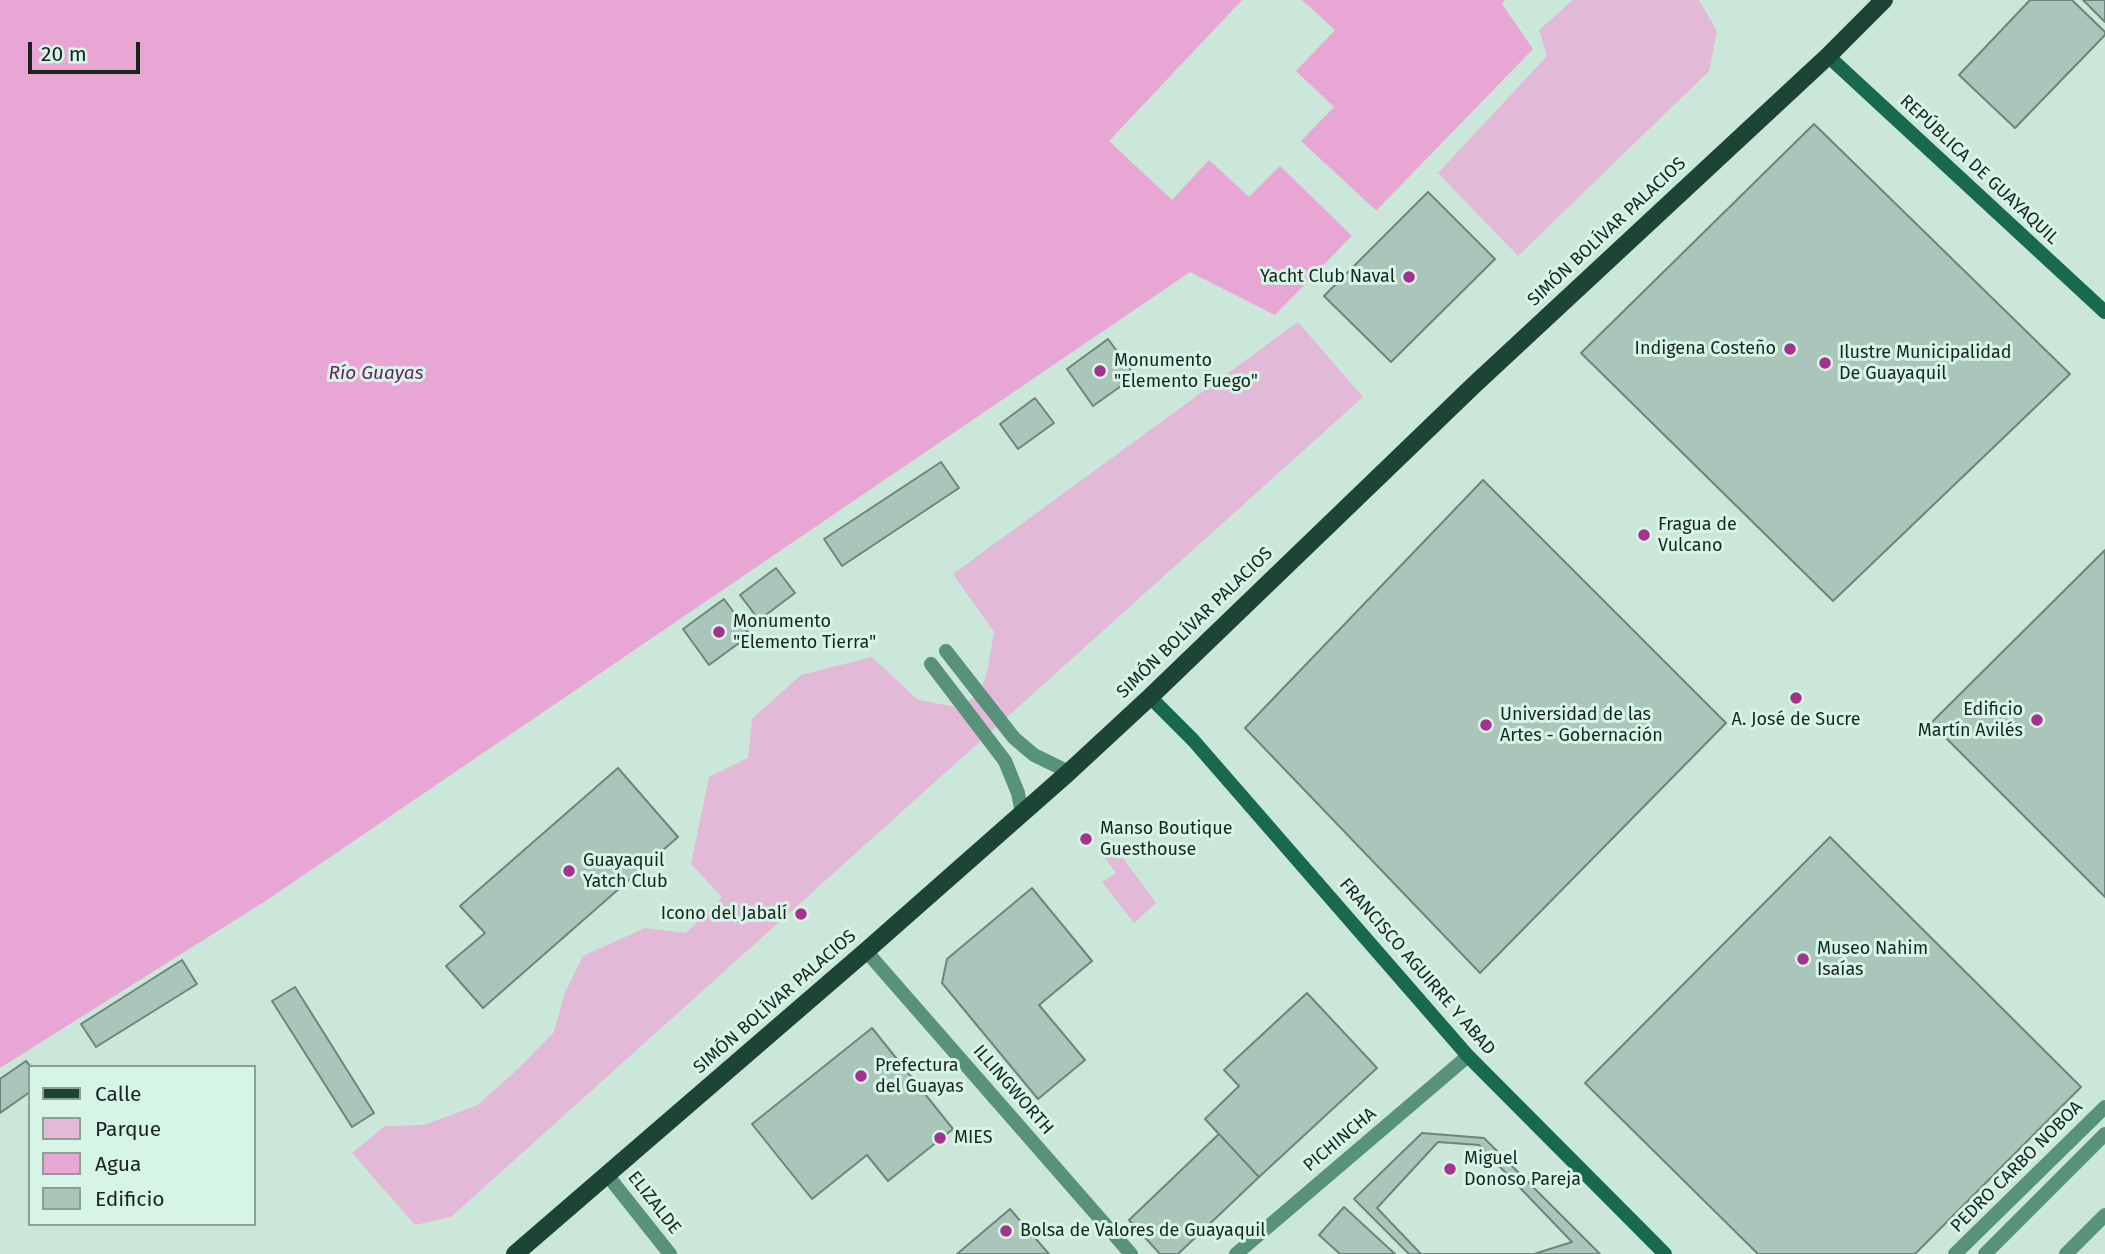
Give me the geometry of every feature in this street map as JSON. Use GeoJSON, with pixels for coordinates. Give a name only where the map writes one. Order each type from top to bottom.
{"type":"FeatureCollection","features":[{"type":"Feature","properties":{"kind":"main road","name":"SIMÓN BOLÍVAR PALACIOS"},"geometry":{"type":"LineString","coordinates":[[515,1254],[1069,772],[1484,375],[1884,0]]}},
{"type":"Feature","properties":{"kind":"street","name":"REPÚBLICA DE GUAYAQUIL"},"geometry":{"type":"LineString","coordinates":[[1828,55],[2105,312]]}},
{"type":"Feature","properties":{"kind":"street"},"geometry":{"type":"LineString","coordinates":[[946,651],[1014,738],[1034,755],[1069,772]]}},
{"type":"Feature","properties":{"kind":"street"},"geometry":{"type":"LineString","coordinates":[[931,664],[1005,761],[1018,793],[1022,813]]}},
{"type":"Feature","properties":{"kind":"street","name":"FRANCISCO AGUIRRE Y ABAD"},"geometry":{"type":"LineString","coordinates":[[1150,697],[1193,740],[1468,1056],[1665,1254]]}},
{"type":"Feature","properties":{"kind":"street","name":"ILLINGWORTH"},"geometry":{"type":"LineString","coordinates":[[866,951],[1131,1254]]}},
{"type":"Feature","properties":{"kind":"street","name":"PICHINCHA"},"geometry":{"type":"LineString","coordinates":[[1236,1254],[1468,1056]]}},
{"type":"Feature","properties":{"kind":"street","name":"PEDRO CARBO NOBOA"},"geometry":{"type":"LineString","coordinates":[[1955,1254],[2105,1107]]}},
{"type":"Feature","properties":{"kind":"street"},"geometry":{"type":"LineString","coordinates":[[1985,1254],[2105,1134]]}},
{"type":"Feature","properties":{"kind":"street","name":"ELIZALDE"},"geometry":{"type":"LineString","coordinates":[[608,1175],[670,1254]]}},
{"type":"Feature","properties":{"kind":"street"},"geometry":{"type":"LineString","coordinates":[[2066,1254],[2105,1215]]}},
{"type":"Feature","properties":{"kind":"green space"},"geometry":{"type":"Polygon","coordinates":[[[1573,0],[1699,0],[1717,31],[1709,71],[1518,256],[1438,173],[1547,56],[1539,30],[1573,0]]]}},
{"type":"Feature","properties":{"kind":"green space"},"geometry":{"type":"Polygon","coordinates":[[[1298,322],[1363,397],[451,1217],[415,1225],[352,1153],[385,1126],[424,1125],[478,1105],[554,1032],[564,995],[583,956],[645,928],[686,933],[722,897],[691,864],[709,777],[748,758],[752,719],[801,675],[872,657],[918,700],[957,707],[978,696],[987,673],[994,632],[953,574],[1298,322]]]}},
{"type":"Feature","properties":{"kind":"green space"},"geometry":{"type":"Polygon","coordinates":[[[1108,838],[1156,903],[1134,923],[1102,882],[1116,873],[1098,848],[1108,838]]]}},
{"type":"Feature","properties":{"kind":"water","name":"Río Guayas"},"geometry":{"type":"Polygon","coordinates":[[[0,0],[1505,0],[1502,4],[1533,49],[1275,315],[1190,272],[267,900],[0,1068],[0,0]]]}},
{"type":"Feature","properties":{"kind":"pier"},"geometry":{"type":"Polygon","coordinates":[[[1242,0],[1302,0],[1335,30],[1296,71],[1334,107],[1301,141],[1380,214],[1355,239],[1280,166],[1249,197],[1209,160],[1172,200],[1109,141],[1242,0]]]}},
{"type":"Feature","properties":{"kind":"building"},"geometry":{"type":"Polygon","coordinates":[[[2030,0],[2072,0],[2105,35],[2015,128],[1959,75],[2030,0]]]}},
{"type":"Feature","properties":{"kind":"building"},"geometry":{"type":"Polygon","coordinates":[[[2083,0],[2105,0],[2105,22],[2083,0]]]}},
{"type":"Feature","properties":{"kind":"building"},"geometry":{"type":"Polygon","coordinates":[[[1814,124],[2070,374],[1833,601],[1581,353],[1814,124]]]}},
{"type":"Feature","properties":{"kind":"building","name":"Yacht Club Naval"},"geometry":{"type":"Polygon","coordinates":[[[1428,192],[1495,259],[1391,362],[1324,296],[1428,192]]]}},
{"type":"Feature","properties":{"kind":"building"},"geometry":{"type":"Polygon","coordinates":[[[1108,339],[1135,376],[1093,406],[1067,369],[1108,339]]]}},
{"type":"Feature","properties":{"kind":"building"},"geometry":{"type":"Polygon","coordinates":[[[1035,398],[1054,423],[1018,449],[1000,424],[1035,398]]]}},
{"type":"Feature","properties":{"kind":"building"},"geometry":{"type":"Polygon","coordinates":[[[941,462],[959,488],[842,566],[824,539],[941,462]]]}},
{"type":"Feature","properties":{"kind":"building","name":"Universidad de las Artes - Gobernación"},"geometry":{"type":"Polygon","coordinates":[[[1483,480],[1726,723],[1480,973],[1245,728],[1483,480]]]}},
{"type":"Feature","properties":{"kind":"building"},"geometry":{"type":"Polygon","coordinates":[[[2105,550],[2105,897],[1931,723],[2105,550]]]}},
{"type":"Feature","properties":{"kind":"building"},"geometry":{"type":"Polygon","coordinates":[[[776,568],[795,593],[759,620],[740,595],[776,568]]]}},
{"type":"Feature","properties":{"kind":"building"},"geometry":{"type":"Polygon","coordinates":[[[724,599],[750,635],[709,665],[683,629],[724,599]]]}},
{"type":"Feature","properties":{"kind":"building","name":"Guayaquil Yatch Club"},"geometry":{"type":"Polygon","coordinates":[[[618,768],[678,837],[483,1008],[446,966],[485,933],[460,906],[618,768]]]}},
{"type":"Feature","properties":{"kind":"building"},"geometry":{"type":"Polygon","coordinates":[[[1830,837],[2081,1087],[1915,1254],[1758,1254],[1585,1083],[1830,837]]]}},
{"type":"Feature","properties":{"kind":"building"},"geometry":{"type":"Polygon","coordinates":[[[1032,888],[1092,961],[1039,1005],[1085,1060],[1038,1099],[942,983],[947,959],[1032,888]]]}},
{"type":"Feature","properties":{"kind":"building"},"geometry":{"type":"Polygon","coordinates":[[[182,960],[197,984],[96,1047],[81,1024],[182,960]]]}},
{"type":"Feature","properties":{"kind":"building"},"geometry":{"type":"Polygon","coordinates":[[[295,987],[374,1113],[352,1127],[272,1001],[295,987]]]}},
{"type":"Feature","properties":{"kind":"building"},"geometry":{"type":"Polygon","coordinates":[[[1307,993],[1377,1068],[1259,1177],[1205,1119],[1239,1086],[1224,1070],[1307,993]]]}},
{"type":"Feature","properties":{"kind":"building","name":"Prefectura del Guayas"},"geometry":{"type":"Polygon","coordinates":[[[872,1028],[953,1129],[888,1181],[867,1155],[812,1199],[752,1124],[872,1028]]]}},
{"type":"Feature","properties":{"kind":"building"},"geometry":{"type":"Polygon","coordinates":[[[26,1061],[29,1065],[28,1093],[0,1113],[0,1079],[26,1061]]]}},
{"type":"Feature","properties":{"kind":"building","name":"Miguel Donoso Pareja"},"geometry":{"type":"Polygon","coordinates":[[[1422,1133],[1484,1138],[1600,1254],[1409,1254],[1354,1199],[1422,1133]]]}},
{"type":"Feature","properties":{"kind":"building"},"geometry":{"type":"Polygon","coordinates":[[[1219,1134],[1259,1177],[1178,1254],[1160,1254],[1129,1220],[1219,1134]]]}},
{"type":"Feature","properties":{"kind":"building","name":"Miguel Donoso Pareja"},"geometry":{"type":"Polygon","coordinates":[[[1438,1142],[1479,1145],[1572,1242],[1534,1254],[1421,1254],[1377,1208],[1438,1142]]]}},
{"type":"Feature","properties":{"kind":"building"},"geometry":{"type":"Polygon","coordinates":[[[1344,1207],[1395,1254],[1340,1254],[1319,1235],[1344,1207]]]}},
{"type":"Feature","properties":{"kind":"building","name":"Bolsa de Valores de Guayaquil"},"geometry":{"type":"Polygon","coordinates":[[[1010,1209],[1049,1254],[957,1254],[1010,1209]]]}},
{"type":"Feature","properties":{"kind":"place","name":"Yacht Club Naval"},"geometry":{"type":"Point","coordinates":[1409,277]}},
{"type":"Feature","properties":{"kind":"place","name":"Indigena Costeño"},"geometry":{"type":"Point","coordinates":[1790,349]}},
{"type":"Feature","properties":{"kind":"place","name":"Ilustre Municipalidad De Guayaquil"},"geometry":{"type":"Point","coordinates":[1825,363]}},
{"type":"Feature","properties":{"kind":"place","name":"Monumento \"Elemento Fuego\""},"geometry":{"type":"Point","coordinates":[1100,371]}},
{"type":"Feature","properties":{"kind":"place","name":"Fragua de Vulcano"},"geometry":{"type":"Point","coordinates":[1644,535]}},
{"type":"Feature","properties":{"kind":"place","name":"Monumento \"Elemento Tierra\""},"geometry":{"type":"Point","coordinates":[719,632]}},
{"type":"Feature","properties":{"kind":"place","name":"A. José de Sucre"},"geometry":{"type":"Point","coordinates":[1796,698]}},
{"type":"Feature","properties":{"kind":"place","name":"Edificio Martín Avilés"},"geometry":{"type":"Point","coordinates":[2037,720]}},
{"type":"Feature","properties":{"kind":"place","name":"Universidad de las Artes - Gobernación"},"geometry":{"type":"Point","coordinates":[1486,725]}},
{"type":"Feature","properties":{"kind":"place","name":"Manso Boutique Guesthouse"},"geometry":{"type":"Point","coordinates":[1086,839]}},
{"type":"Feature","properties":{"kind":"place","name":"Guayaquil Yatch Club"},"geometry":{"type":"Point","coordinates":[569,871]}},
{"type":"Feature","properties":{"kind":"place","name":"Icono del Jabalí"},"geometry":{"type":"Point","coordinates":[801,914]}},
{"type":"Feature","properties":{"kind":"place","name":"Museo Nahim Isaías"},"geometry":{"type":"Point","coordinates":[1803,959]}},
{"type":"Feature","properties":{"kind":"place","name":"Prefectura del Guayas"},"geometry":{"type":"Point","coordinates":[861,1076]}},
{"type":"Feature","properties":{"kind":"place","name":"MIES"},"geometry":{"type":"Point","coordinates":[940,1138]}},
{"type":"Feature","properties":{"kind":"place","name":"Miguel Donoso Pareja"},"geometry":{"type":"Point","coordinates":[1450,1169]}},
{"type":"Feature","properties":{"kind":"place","name":"Bolsa de Valores de Guayaquil"},"geometry":{"type":"Point","coordinates":[1006,1231]}}]}
